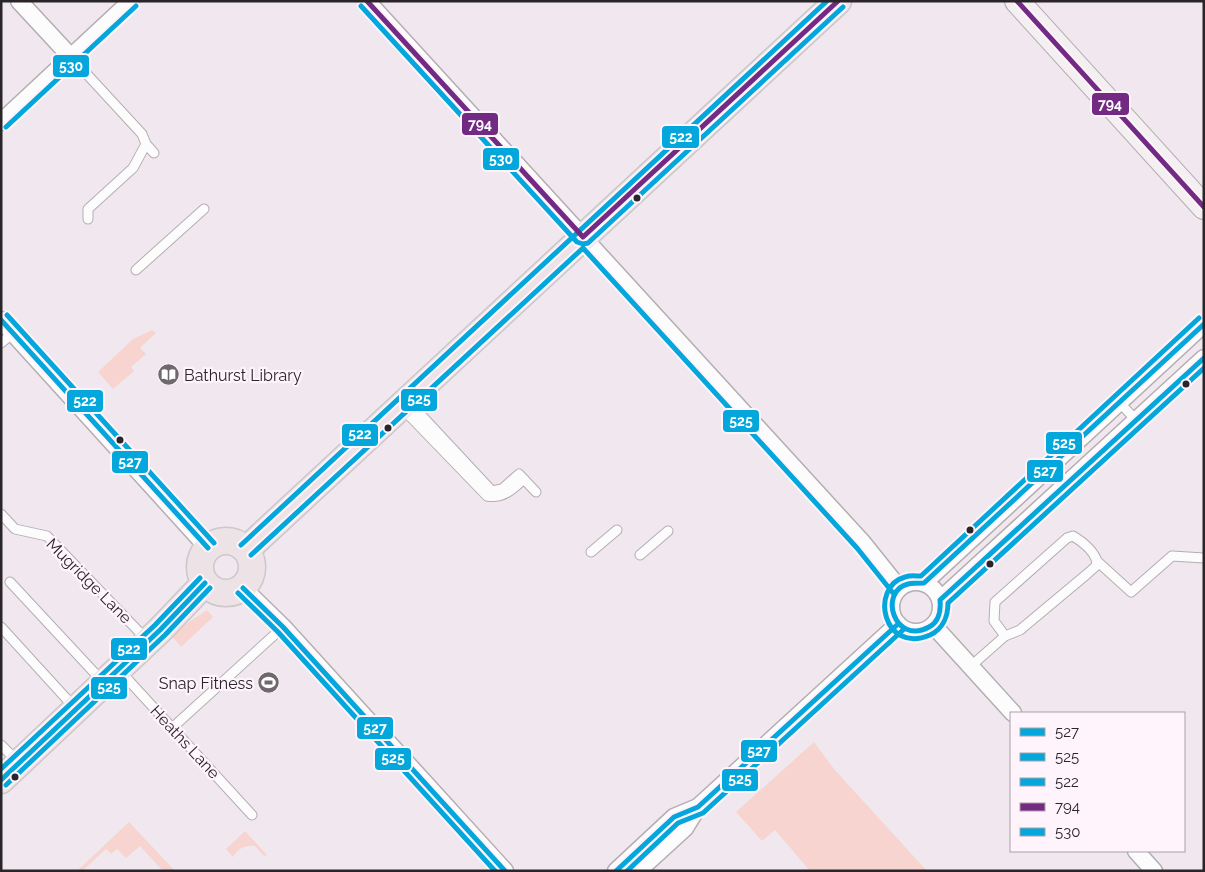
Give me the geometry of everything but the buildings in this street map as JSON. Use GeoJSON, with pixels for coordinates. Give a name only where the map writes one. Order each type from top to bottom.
{"type":"FeatureCollection","features":[{"type":"Feature","properties":{"kind":"main road"},"geometry":{"type":"LineString","coordinates":[[246,550],[838,1]]}},
{"type":"Feature","properties":{"kind":"main road"},"geometry":{"type":"LineString","coordinates":[[1017,1],[1204,208]]}},
{"type":"Feature","properties":{"kind":"main road"},"geometry":{"type":"LineString","coordinates":[[223,541],[239,545],[246,550],[250,557],[252,573],[243,588],[227,594],[211,589],[205,583],[201,576],[200,561],[208,548],[223,541]]}},
{"type":"Feature","properties":{"kind":"main road"},"geometry":{"type":"LineString","coordinates":[[7,763],[76,709],[148,641],[205,583]]}},
{"type":"Feature","properties":{"kind":"street"},"geometry":{"type":"LineString","coordinates":[[20,1],[71,57]]}},
{"type":"Feature","properties":{"kind":"street"},"geometry":{"type":"LineString","coordinates":[[1,122],[131,1]]}},
{"type":"Feature","properties":{"kind":"street"},"geometry":{"type":"LineString","coordinates":[[367,1],[863,544],[900,588]]}},
{"type":"Feature","properties":{"kind":"street"},"geometry":{"type":"LineString","coordinates":[[1,320],[7,338],[208,548]]}},
{"type":"Feature","properties":{"kind":"street"},"geometry":{"type":"LineString","coordinates":[[924,583],[1204,324]]}},
{"type":"Feature","properties":{"kind":"street"},"geometry":{"type":"LineString","coordinates":[[940,600],[1204,358]]}},
{"type":"Feature","properties":{"kind":"street"},"geometry":{"type":"LineString","coordinates":[[915,582],[924,583],[934,590],[940,600],[940,614],[928,629],[915,632],[903,628],[893,618],[892,602],[894,594],[900,588],[915,582]]}},
{"type":"Feature","properties":{"kind":"street"},"geometry":{"type":"LineString","coordinates":[[243,588],[283,627],[505,871]]}},
{"type":"Feature","properties":{"kind":"street"},"geometry":{"type":"LineString","coordinates":[[638,871],[685,828],[698,807],[898,624]]}},
{"type":"Feature","properties":{"kind":"street"},"geometry":{"type":"LineString","coordinates":[[933,625],[1012,712]]}},
{"type":"Feature","properties":{"kind":"street"},"geometry":{"type":"LineString","coordinates":[[616,871],[674,817],[698,807]]}},
{"type":"Feature","properties":{"kind":"street"},"geometry":{"type":"LineString","coordinates":[[1137,852],[1154,871]]}},
{"type":"Feature","properties":{"kind":"lane"},"geometry":{"type":"LineString","coordinates":[[71,57],[142,134],[146,144],[154,153]]}},
{"type":"Feature","properties":{"kind":"lane"},"geometry":{"type":"LineString","coordinates":[[88,219],[88,209],[133,168],[146,144]]}},
{"type":"Feature","properties":{"kind":"lane"},"geometry":{"type":"LineString","coordinates":[[136,270],[204,210]]}},
{"type":"Feature","properties":{"kind":"lane"},"geometry":{"type":"LineString","coordinates":[[1119,402],[1136,420]]}},
{"type":"Feature","properties":{"kind":"lane"},"geometry":{"type":"LineString","coordinates":[[404,403],[487,496],[506,494],[524,479],[536,492]]}},
{"type":"Feature","properties":{"kind":"lane","name":"Mugridge Lane"},"geometry":{"type":"LineString","coordinates":[[1,514],[15,529],[48,536],[148,641]]}},
{"type":"Feature","properties":{"kind":"lane"},"geometry":{"type":"LineString","coordinates":[[591,552],[616,530]]}},
{"type":"Feature","properties":{"kind":"lane"},"geometry":{"type":"LineString","coordinates":[[640,555],[668,531]]}},
{"type":"Feature","properties":{"kind":"lane"},"geometry":{"type":"LineString","coordinates":[[1005,636],[994,621],[995,602],[1067,538],[1073,536],[1081,541],[1097,562],[1131,592],[1172,556],[1204,558]]}},
{"type":"Feature","properties":{"kind":"lane"},"geometry":{"type":"LineString","coordinates":[[971,666],[1005,636],[1020,630],[1087,574],[1096,566],[1097,562]]}},
{"type":"Feature","properties":{"kind":"lane","name":"Heaths Lane"},"geometry":{"type":"LineString","coordinates":[[10,582],[110,676],[172,728],[252,815]]}},
{"type":"Feature","properties":{"kind":"lane"},"geometry":{"type":"LineString","coordinates":[[1,627],[76,709]]}},
{"type":"Feature","properties":{"kind":"lane"},"geometry":{"type":"LineString","coordinates":[[172,728],[283,627]]}},
{"type":"Feature","properties":{"kind":"shaded area"},"geometry":{"type":"Polygon","coordinates":[[[152,330],[156,333],[140,348],[146,354],[131,367],[134,371],[113,389],[98,372],[133,339],[152,330]]]}},
{"type":"Feature","properties":{"kind":"shaded area"},"geometry":{"type":"Polygon","coordinates":[[[207,610],[213,617],[181,647],[172,636],[207,610]]]}},
{"type":"Feature","properties":{"kind":"shaded area"},"geometry":{"type":"Polygon","coordinates":[[[814,742],[834,769],[927,871],[810,871],[775,830],[762,841],[736,812],[814,742]]]}},
{"type":"Feature","properties":{"kind":"shaded area"},"geometry":{"type":"Polygon","coordinates":[[[129,822],[175,871],[163,871],[140,846],[126,858],[117,849],[111,854],[106,849],[82,871],[77,871],[129,822]]]}},
{"type":"Feature","properties":{"kind":"shaded area"},"geometry":{"type":"Polygon","coordinates":[[[245,831],[267,855],[264,856],[255,846],[251,846],[237,851],[233,857],[226,849],[245,831]]]}},
{"type":"Feature","properties":{"kind":"transit line","name":"794"},"geometry":{"type":"LineString","coordinates":[[367,1],[583,237],[838,1]]}},
{"type":"Feature","properties":{"kind":"transit line","name":"522"},"geometry":{"type":"LineString","coordinates":[[241,545],[827,1]]}},
{"type":"Feature","properties":{"kind":"transit line","name":"794"},"geometry":{"type":"LineString","coordinates":[[1017,1],[1204,207]]}},
{"type":"Feature","properties":{"kind":"transit line","name":"530"},"geometry":{"type":"LineString","coordinates":[[6,127],[136,6]]}},
{"type":"Feature","properties":{"kind":"transit line","name":"530"},"geometry":{"type":"LineString","coordinates":[[361,6],[577,242],[583,244],[588,243],[843,7]]}},
{"type":"Feature","properties":{"kind":"transit line","name":"525"},"geometry":{"type":"LineString","coordinates":[[251,555],[583,248],[857,548],[893,593]]}},
{"type":"Feature","properties":{"kind":"transit line","name":"522"},"geometry":{"type":"LineString","coordinates":[[7,315],[214,543]]}},
{"type":"Feature","properties":{"kind":"transit line","name":"525"},"geometry":{"type":"LineString","coordinates":[[1199,318],[921,576],[907,576],[894,583],[887,593],[885,605],[886,617],[892,628],[901,636],[914,639],[935,632],[946,617],[948,603],[1204,368]]}},
{"type":"Feature","properties":{"kind":"transit line","name":"527"},"geometry":{"type":"LineString","coordinates":[[1,320],[208,548]]}},
{"type":"Feature","properties":{"kind":"transit line","name":"527"},"geometry":{"type":"LineString","coordinates":[[1204,324],[924,583],[908,584],[899,589],[894,596],[892,606],[899,624],[907,629],[917,631],[932,625],[939,615],[940,600],[1204,358]]}},
{"type":"Feature","properties":{"kind":"transit line","name":"522"},"geometry":{"type":"LineString","coordinates":[[1,769],[155,625],[200,578]]}},
{"type":"Feature","properties":{"kind":"transit line","name":"527"},"geometry":{"type":"LineString","coordinates":[[1,780],[160,630],[205,583]]}},
{"type":"Feature","properties":{"kind":"transit line","name":"525"},"geometry":{"type":"LineString","coordinates":[[6,785],[165,635],[210,588]]}},
{"type":"Feature","properties":{"kind":"transit line","name":"527"},"geometry":{"type":"LineString","coordinates":[[243,588],[283,627],[505,871]]}},
{"type":"Feature","properties":{"kind":"transit line","name":"525"},"geometry":{"type":"LineString","coordinates":[[238,593],[278,632],[495,871]]}},
{"type":"Feature","properties":{"kind":"transit line","name":"527"},"geometry":{"type":"LineString","coordinates":[[616,871],[674,817],[698,807],[898,624]]}},
{"type":"Feature","properties":{"kind":"transit line","name":"525"},"geometry":{"type":"LineString","coordinates":[[627,871],[678,823],[703,813],[903,630]]}},
{"type":"Feature","properties":{"kind":"place","name":"Bathurst Library"},"geometry":{"type":"Point","coordinates":[168,375]}},
{"type":"Feature","properties":{"kind":"place","name":"Snap Fitness"},"geometry":{"type":"Point","coordinates":[269,683]}}]}
